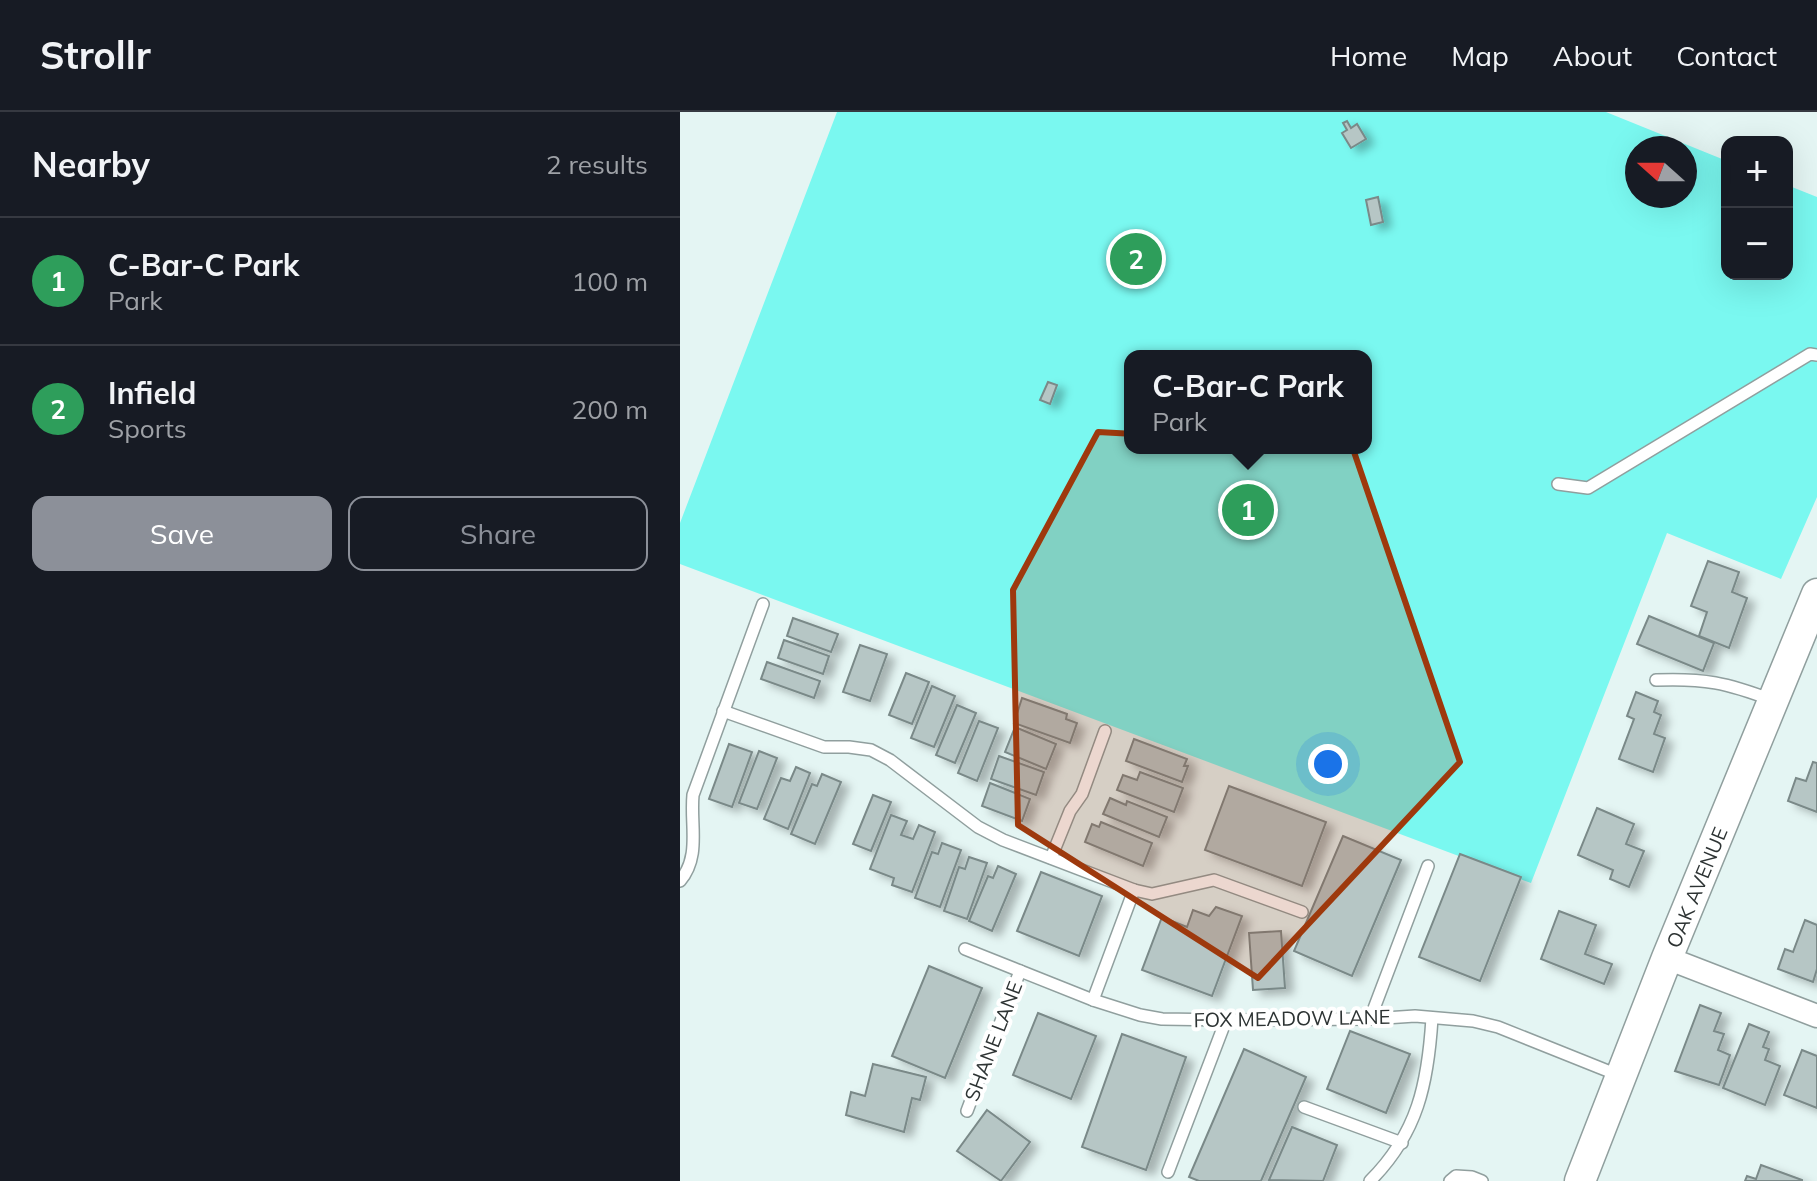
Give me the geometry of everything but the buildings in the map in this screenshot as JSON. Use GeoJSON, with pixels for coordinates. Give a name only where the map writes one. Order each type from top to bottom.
{"type":"FeatureCollection","features":[{"type":"Feature","properties":{"kind":"main road","name":"OAK AVENUE"},"geometry":{"type":"LineString","coordinates":[[1580,1181],[1667,958],[1817,594]]}},
{"type":"Feature","properties":{"kind":"street"},"geometry":{"type":"LineString","coordinates":[[1667,958],[1817,1016]]}},
{"type":"Feature","properties":{"kind":"lane"},"geometry":{"type":"LineString","coordinates":[[1558,484],[1588,488],[1810,354],[1817,355]]}},
{"type":"Feature","properties":{"kind":"lane"},"geometry":{"type":"LineString","coordinates":[[680,881],[688,872],[693,856],[693,795],[763,604]]}},
{"type":"Feature","properties":{"kind":"lane"},"geometry":{"type":"LineString","coordinates":[[1656,680],[1706,679],[1773,700]]}},
{"type":"Feature","properties":{"kind":"lane"},"geometry":{"type":"LineString","coordinates":[[723,711],[824,747],[871,750],[890,760],[978,827],[1003,840],[1134,890],[1152,894],[1214,880],[1302,912]]}},
{"type":"Feature","properties":{"kind":"lane"},"geometry":{"type":"LineString","coordinates":[[1051,858],[1070,811],[1082,794],[1105,731]]}},
{"type":"Feature","properties":{"kind":"lane"},"geometry":{"type":"LineString","coordinates":[[1370,1019],[1428,866]]}},
{"type":"Feature","properties":{"kind":"lane"},"geometry":{"type":"LineString","coordinates":[[1093,1000],[1134,890]]}},
{"type":"Feature","properties":{"kind":"lane","name":"FOX MEADOW LANE"},"geometry":{"type":"LineString","coordinates":[[965,949],[1093,1000],[1140,1015],[1162,1019],[1432,1018],[1473,1021],[1498,1027],[1622,1076]]}},
{"type":"Feature","properties":{"kind":"lane","name":"SHANE LANE"},"geometry":{"type":"LineString","coordinates":[[967,1111],[1020,971]]}},
{"type":"Feature","properties":{"kind":"lane"},"geometry":{"type":"LineString","coordinates":[[1370,1181],[1402,1143],[1424,1089],[1430,1061],[1432,1018]]}},
{"type":"Feature","properties":{"kind":"lane"},"geometry":{"type":"LineString","coordinates":[[1168,1172],[1226,1020]]}},
{"type":"Feature","properties":{"kind":"lane"},"geometry":{"type":"LineString","coordinates":[[1304,1107],[1402,1143]]}},
{"type":"Feature","properties":{"kind":"lane"},"geometry":{"type":"LineString","coordinates":[[1450,1181],[1456,1176],[1482,1181]]}},
{"type":"Feature","properties":{"kind":"highlighted area"},"geometry":{"type":"Polygon","coordinates":[[[1098,432],[1352,446],[1460,762],[1258,978],[1018,825],[1013,590],[1098,432]]]}},
{"type":"Feature","properties":{"kind":"shaded area"},"geometry":{"type":"Polygon","coordinates":[[[837,112],[1606,112],[1665,136],[1625,136],[1625,208],[1697,208],[1697,149],[1721,159],[1721,280],[1793,280],[1793,187],[1817,197],[1817,497],[1781,579],[1667,533],[1531,883],[680,564],[680,523],[837,112]]]}},
{"type":"Feature","properties":{"kind":"place","name":"Infield"},"geometry":{"type":"Point","coordinates":[1136,259]}},
{"type":"Feature","properties":{"kind":"place","name":"C-Bar-C Park"},"geometry":{"type":"Point","coordinates":[1248,510]}}]}
